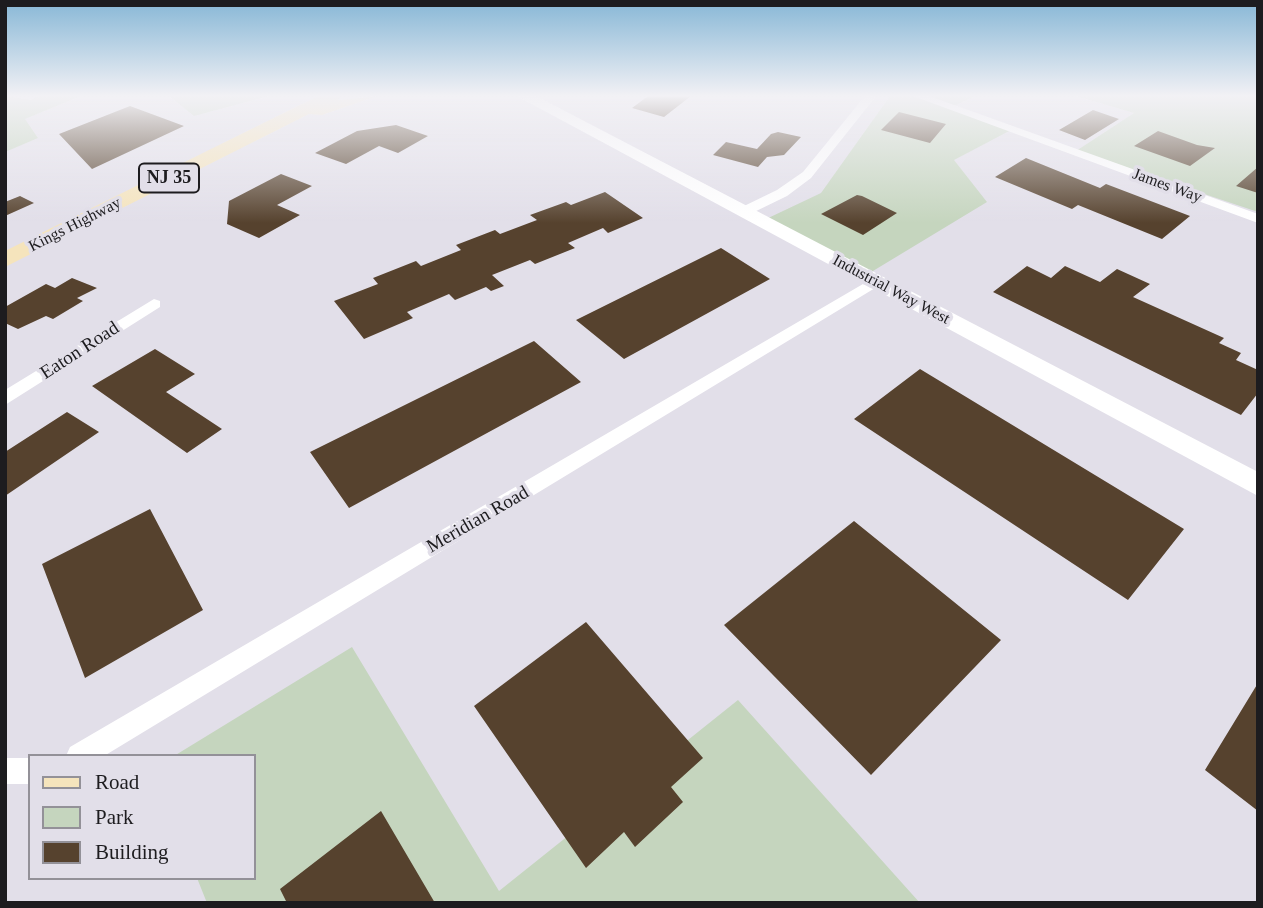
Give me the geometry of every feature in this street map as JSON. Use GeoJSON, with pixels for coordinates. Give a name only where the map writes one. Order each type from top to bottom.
{"type":"FeatureCollection","features":[{"type":"Feature","properties":{"kind":"main road","name":"Kings Highway"},"geometry":{"type":"LineString","coordinates":[[5,252],[231,138]]}},
{"type":"Feature","properties":{"kind":"main road","name":"Kings Highway"},"geometry":{"type":"LineString","coordinates":[[5,260],[246,138]]}},
{"type":"Feature","properties":{"kind":"street","name":"Industrial Way West"},"geometry":{"type":"LineString","coordinates":[[605,138],[1258,485]]}},
{"type":"Feature","properties":{"kind":"street"},"geometry":{"type":"LineString","coordinates":[[745,211],[782,193],[807,175],[837,138]]}},
{"type":"Feature","properties":{"kind":"street","name":"James Way"},"geometry":{"type":"LineString","coordinates":[[1035,138],[1258,219]]}},
{"type":"Feature","properties":{"kind":"street","name":"Meridian Road"},"geometry":{"type":"LineString","coordinates":[[82,754],[875,282]]}},
{"type":"Feature","properties":{"kind":"street","name":"Eaton Road"},"geometry":{"type":"LineString","coordinates":[[5,398],[154,304]]}},
{"type":"Feature","properties":{"kind":"street"},"geometry":{"type":"LineString","coordinates":[[5,771],[28,771]]}},
{"type":"Feature","properties":{"kind":"green space"},"geometry":{"type":"Polygon","coordinates":[[[5,138],[37,138],[5,152],[5,138]]]}},
{"type":"Feature","properties":{"kind":"green space"},"geometry":{"type":"Polygon","coordinates":[[[860,138],[995,138],[954,160],[987,202],[868,274],[764,220],[821,193],[860,138]]]}},
{"type":"Feature","properties":{"kind":"green space"},"geometry":{"type":"Polygon","coordinates":[[[1095,138],[1258,138],[1258,212],[1076,151],[1095,138]]]}},
{"type":"Feature","properties":{"kind":"green space"},"geometry":{"type":"Polygon","coordinates":[[[352,647],[499,891],[738,700],[920,903],[207,903],[198,880],[256,880],[256,754],[177,754],[352,647]]]}},
{"type":"Feature","properties":{"kind":"building"},"geometry":{"type":"Polygon","coordinates":[[[63,138],[158,138],[92,169],[63,138]]]}},
{"type":"Feature","properties":{"kind":"building"},"geometry":{"type":"Polygon","coordinates":[[[343,138],[424,138],[398,153],[379,146],[346,164],[315,153],[343,138]]]}},
{"type":"Feature","properties":{"kind":"building"},"geometry":{"type":"Polygon","coordinates":[[[767,138],[800,138],[784,155],[767,157],[758,167],[713,155],[726,142],[757,149],[767,138]]]}},
{"type":"Feature","properties":{"kind":"building"},"geometry":{"type":"Polygon","coordinates":[[[913,138],[934,138],[930,143],[913,138]]]}},
{"type":"Feature","properties":{"kind":"building"},"geometry":{"type":"Polygon","coordinates":[[[1146,138],[1179,138],[1215,148],[1190,166],[1134,146],[1146,138]]]}},
{"type":"Feature","properties":{"kind":"building"},"geometry":{"type":"Polygon","coordinates":[[[1026,158],[1100,188],[1106,184],[1190,216],[1162,239],[1078,205],[1072,209],[995,177],[1026,158]]]}},
{"type":"Feature","properties":{"kind":"building"},"geometry":{"type":"Polygon","coordinates":[[[1258,167],[1258,193],[1236,186],[1258,167]]]}},
{"type":"Feature","properties":{"kind":"building"},"geometry":{"type":"Polygon","coordinates":[[[281,174],[312,186],[277,205],[300,215],[259,238],[227,224],[229,201],[281,174]]]}},
{"type":"Feature","properties":{"kind":"building"},"geometry":{"type":"Polygon","coordinates":[[[605,192],[643,218],[608,233],[603,228],[568,243],[575,248],[535,264],[530,260],[492,275],[504,286],[491,291],[486,287],[455,300],[449,294],[407,312],[413,318],[364,339],[334,301],[378,284],[373,278],[416,261],[421,266],[461,250],[456,245],[495,230],[500,234],[537,220],[530,215],[566,202],[571,205],[605,192]]]}},
{"type":"Feature","properties":{"kind":"building"},"geometry":{"type":"Polygon","coordinates":[[[857,195],[897,213],[863,235],[821,214],[857,195]]]}},
{"type":"Feature","properties":{"kind":"building"},"geometry":{"type":"Polygon","coordinates":[[[20,196],[34,203],[5,216],[5,202],[20,196]]]}},
{"type":"Feature","properties":{"kind":"building"},"geometry":{"type":"Polygon","coordinates":[[[721,248],[770,279],[624,359],[576,320],[721,248]]]}},
{"type":"Feature","properties":{"kind":"building"},"geometry":{"type":"Polygon","coordinates":[[[1027,266],[1051,278],[1065,266],[1100,282],[1117,269],[1150,284],[1133,297],[1224,338],[1219,343],[1241,353],[1236,360],[1258,370],[1258,393],[1241,415],[993,292],[1027,266]]]}},
{"type":"Feature","properties":{"kind":"building"},"geometry":{"type":"Polygon","coordinates":[[[72,278],[97,288],[77,298],[83,301],[53,319],[46,316],[18,329],[5,323],[5,307],[46,284],[55,288],[72,278]]]}},
{"type":"Feature","properties":{"kind":"building"},"geometry":{"type":"Polygon","coordinates":[[[534,341],[581,382],[349,508],[310,452],[534,341]]]}},
{"type":"Feature","properties":{"kind":"building"},"geometry":{"type":"Polygon","coordinates":[[[155,349],[195,374],[166,392],[222,429],[187,453],[92,386],[155,349]]]}},
{"type":"Feature","properties":{"kind":"building"},"geometry":{"type":"Polygon","coordinates":[[[920,369],[1184,529],[1128,600],[854,419],[920,369]]]}},
{"type":"Feature","properties":{"kind":"building"},"geometry":{"type":"Polygon","coordinates":[[[67,412],[99,432],[5,496],[5,452],[67,412]]]}},
{"type":"Feature","properties":{"kind":"building"},"geometry":{"type":"Polygon","coordinates":[[[150,509],[203,610],[85,678],[42,564],[150,509]]]}},
{"type":"Feature","properties":{"kind":"building"},"geometry":{"type":"Polygon","coordinates":[[[854,521],[1001,640],[871,775],[724,625],[854,521]]]}},
{"type":"Feature","properties":{"kind":"building"},"geometry":{"type":"Polygon","coordinates":[[[586,622],[703,758],[671,787],[683,802],[635,847],[624,832],[586,868],[474,706],[586,622]]]}},
{"type":"Feature","properties":{"kind":"building"},"geometry":{"type":"Polygon","coordinates":[[[1258,683],[1258,811],[1205,770],[1258,683]]]}},
{"type":"Feature","properties":{"kind":"building"},"geometry":{"type":"Polygon","coordinates":[[[381,811],[435,903],[287,903],[280,889],[381,811]]]}}]}
